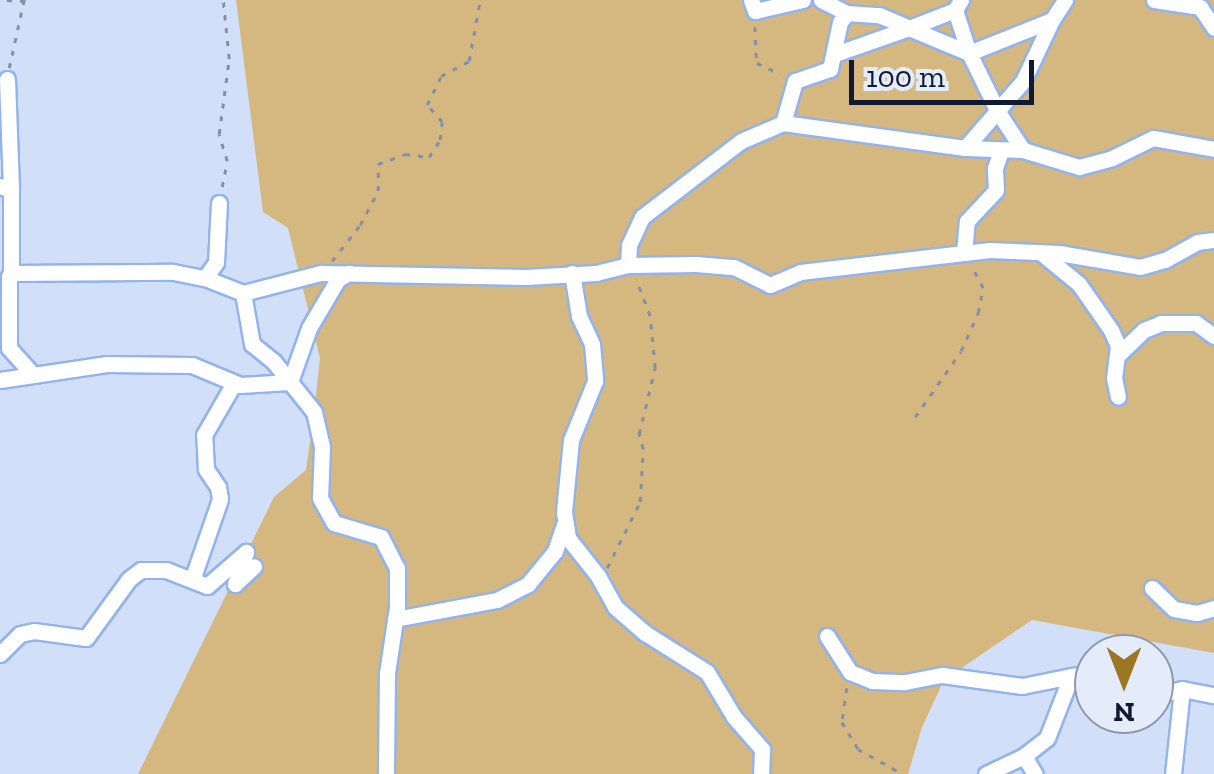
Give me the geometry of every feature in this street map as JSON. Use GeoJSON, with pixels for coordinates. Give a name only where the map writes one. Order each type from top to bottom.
{"type":"FeatureCollection","features":[{"type":"Feature","properties":{"kind":"street"},"geometry":{"type":"LineString","coordinates":[[753,6],[803,0]]}},
{"type":"Feature","properties":{"kind":"street"},"geometry":{"type":"LineString","coordinates":[[821,0],[847,13],[878,15],[969,53],[1052,20]]}},
{"type":"Feature","properties":{"kind":"street"},"geometry":{"type":"LineString","coordinates":[[965,148],[1023,81],[1065,0]]}},
{"type":"Feature","properties":{"kind":"street"},"geometry":{"type":"LineString","coordinates":[[1154,0],[1200,6],[1214,28]]}},
{"type":"Feature","properties":{"kind":"street"},"geometry":{"type":"LineString","coordinates":[[836,54],[909,28],[958,5],[969,53],[998,112],[1023,150]]}},
{"type":"Feature","properties":{"kind":"street"},"geometry":{"type":"LineString","coordinates":[[782,123],[796,81],[830,69],[840,22],[847,13]]}},
{"type":"Feature","properties":{"kind":"street"},"geometry":{"type":"LineString","coordinates":[[7,79],[3,108],[11,273],[173,272],[205,278],[243,293],[321,273],[526,277],[628,266],[734,267],[770,286],[800,272],[964,253],[1040,252],[1140,267],[1165,260],[1197,242],[1214,240]]}},
{"type":"Feature","properties":{"kind":"street"},"geometry":{"type":"LineString","coordinates":[[628,266],[629,245],[642,217],[741,141],[782,123],[965,148],[1023,150],[1078,167],[1112,158],[1154,138],[1214,149]]}},
{"type":"Feature","properties":{"kind":"street"},"geometry":{"type":"LineString","coordinates":[[964,253],[967,220],[996,190],[995,168],[1001,150]]}},
{"type":"Feature","properties":{"kind":"street"},"geometry":{"type":"LineString","coordinates":[[205,278],[216,262],[220,203]]}},
{"type":"Feature","properties":{"kind":"street"},"geometry":{"type":"LineString","coordinates":[[1040,252],[1088,294],[1111,330],[1119,354],[1114,378],[1118,398]]}},
{"type":"Feature","properties":{"kind":"street"},"geometry":{"type":"LineString","coordinates":[[33,375],[9,348],[4,276],[173,272]]}},
{"type":"Feature","properties":{"kind":"street"},"geometry":{"type":"LineString","coordinates":[[572,273],[579,316],[592,344],[595,381],[574,424],[568,538],[598,576],[615,607],[644,633],[707,672],[734,718],[762,749],[761,774]]}},
{"type":"Feature","properties":{"kind":"street"},"geometry":{"type":"LineString","coordinates":[[290,382],[309,328],[338,279],[349,274]]}},
{"type":"Feature","properties":{"kind":"street"},"geometry":{"type":"LineString","coordinates":[[243,293],[252,344],[314,412],[322,447],[320,498],[334,524],[381,537],[397,568],[386,673],[386,774]]}},
{"type":"Feature","properties":{"kind":"street"},"geometry":{"type":"LineString","coordinates":[[1119,354],[1144,330],[1161,322],[1196,324],[1214,336]]}},
{"type":"Feature","properties":{"kind":"street"},"geometry":{"type":"LineString","coordinates":[[0,380],[108,364],[192,365],[234,384],[290,382]]}},
{"type":"Feature","properties":{"kind":"street"},"geometry":{"type":"LineString","coordinates":[[192,580],[220,499],[218,487],[206,469],[204,435],[234,384]]}},
{"type":"Feature","properties":{"kind":"street"},"geometry":{"type":"LineString","coordinates":[[394,619],[497,600],[528,584],[555,551],[566,521]]}},
{"type":"Feature","properties":{"kind":"street"},"geometry":{"type":"LineString","coordinates":[[0,654],[20,634],[34,631],[86,638],[129,579],[141,570],[154,568],[206,586],[246,552],[235,584],[254,566]]}},
{"type":"Feature","properties":{"kind":"street"},"geometry":{"type":"LineString","coordinates":[[1152,588],[1174,610],[1196,613],[1214,608]]}},
{"type":"Feature","properties":{"kind":"street"},"geometry":{"type":"LineString","coordinates":[[827,636],[850,672],[872,681],[905,682],[954,676],[1008,686],[1074,676]]}},
{"type":"Feature","properties":{"kind":"street"},"geometry":{"type":"LineString","coordinates":[[986,774],[1024,756],[1047,738],[1071,676]]}},
{"type":"Feature","properties":{"kind":"street"},"geometry":{"type":"LineString","coordinates":[[1173,774],[1182,688]]}},
{"type":"Feature","properties":{"kind":"street"},"geometry":{"type":"LineString","coordinates":[[1174,690],[1182,688],[1214,695]]}},
{"type":"Feature","properties":{"kind":"street"},"geometry":{"type":"LineString","coordinates":[[1024,756],[1035,774]]}},
{"type":"Feature","properties":{"kind":"path"},"geometry":{"type":"LineString","coordinates":[[7,0],[24,0],[7,79]]}},
{"type":"Feature","properties":{"kind":"path"},"geometry":{"type":"LineString","coordinates":[[220,203],[227,162],[219,134],[230,59],[223,0]]}},
{"type":"Feature","properties":{"kind":"path"},"geometry":{"type":"LineString","coordinates":[[321,273],[360,225],[378,190],[378,164],[405,154],[429,157],[440,140],[442,122],[427,105],[442,76],[470,62],[480,0]]}},
{"type":"Feature","properties":{"kind":"path"},"geometry":{"type":"LineString","coordinates":[[753,6],[757,63],[796,81]]}},
{"type":"Feature","properties":{"kind":"path"},"geometry":{"type":"LineString","coordinates":[[916,418],[962,352],[984,296],[964,253]]}},
{"type":"Feature","properties":{"kind":"path"},"geometry":{"type":"LineString","coordinates":[[598,576],[612,564],[640,502],[639,434],[655,368],[650,316],[628,266]]}},
{"type":"Feature","properties":{"kind":"path"},"geometry":{"type":"LineString","coordinates":[[850,672],[842,722],[858,749],[903,774]]}},
{"type":"Feature","properties":{"kind":"shaded area"},"geometry":{"type":"Polygon","coordinates":[[[236,0],[1214,0],[1214,653],[1174,646],[1174,634],[1109,634],[1032,620],[944,680],[922,727],[908,774],[138,774],[274,497],[306,470],[320,358],[288,228],[263,212],[236,0]]]}}]}
